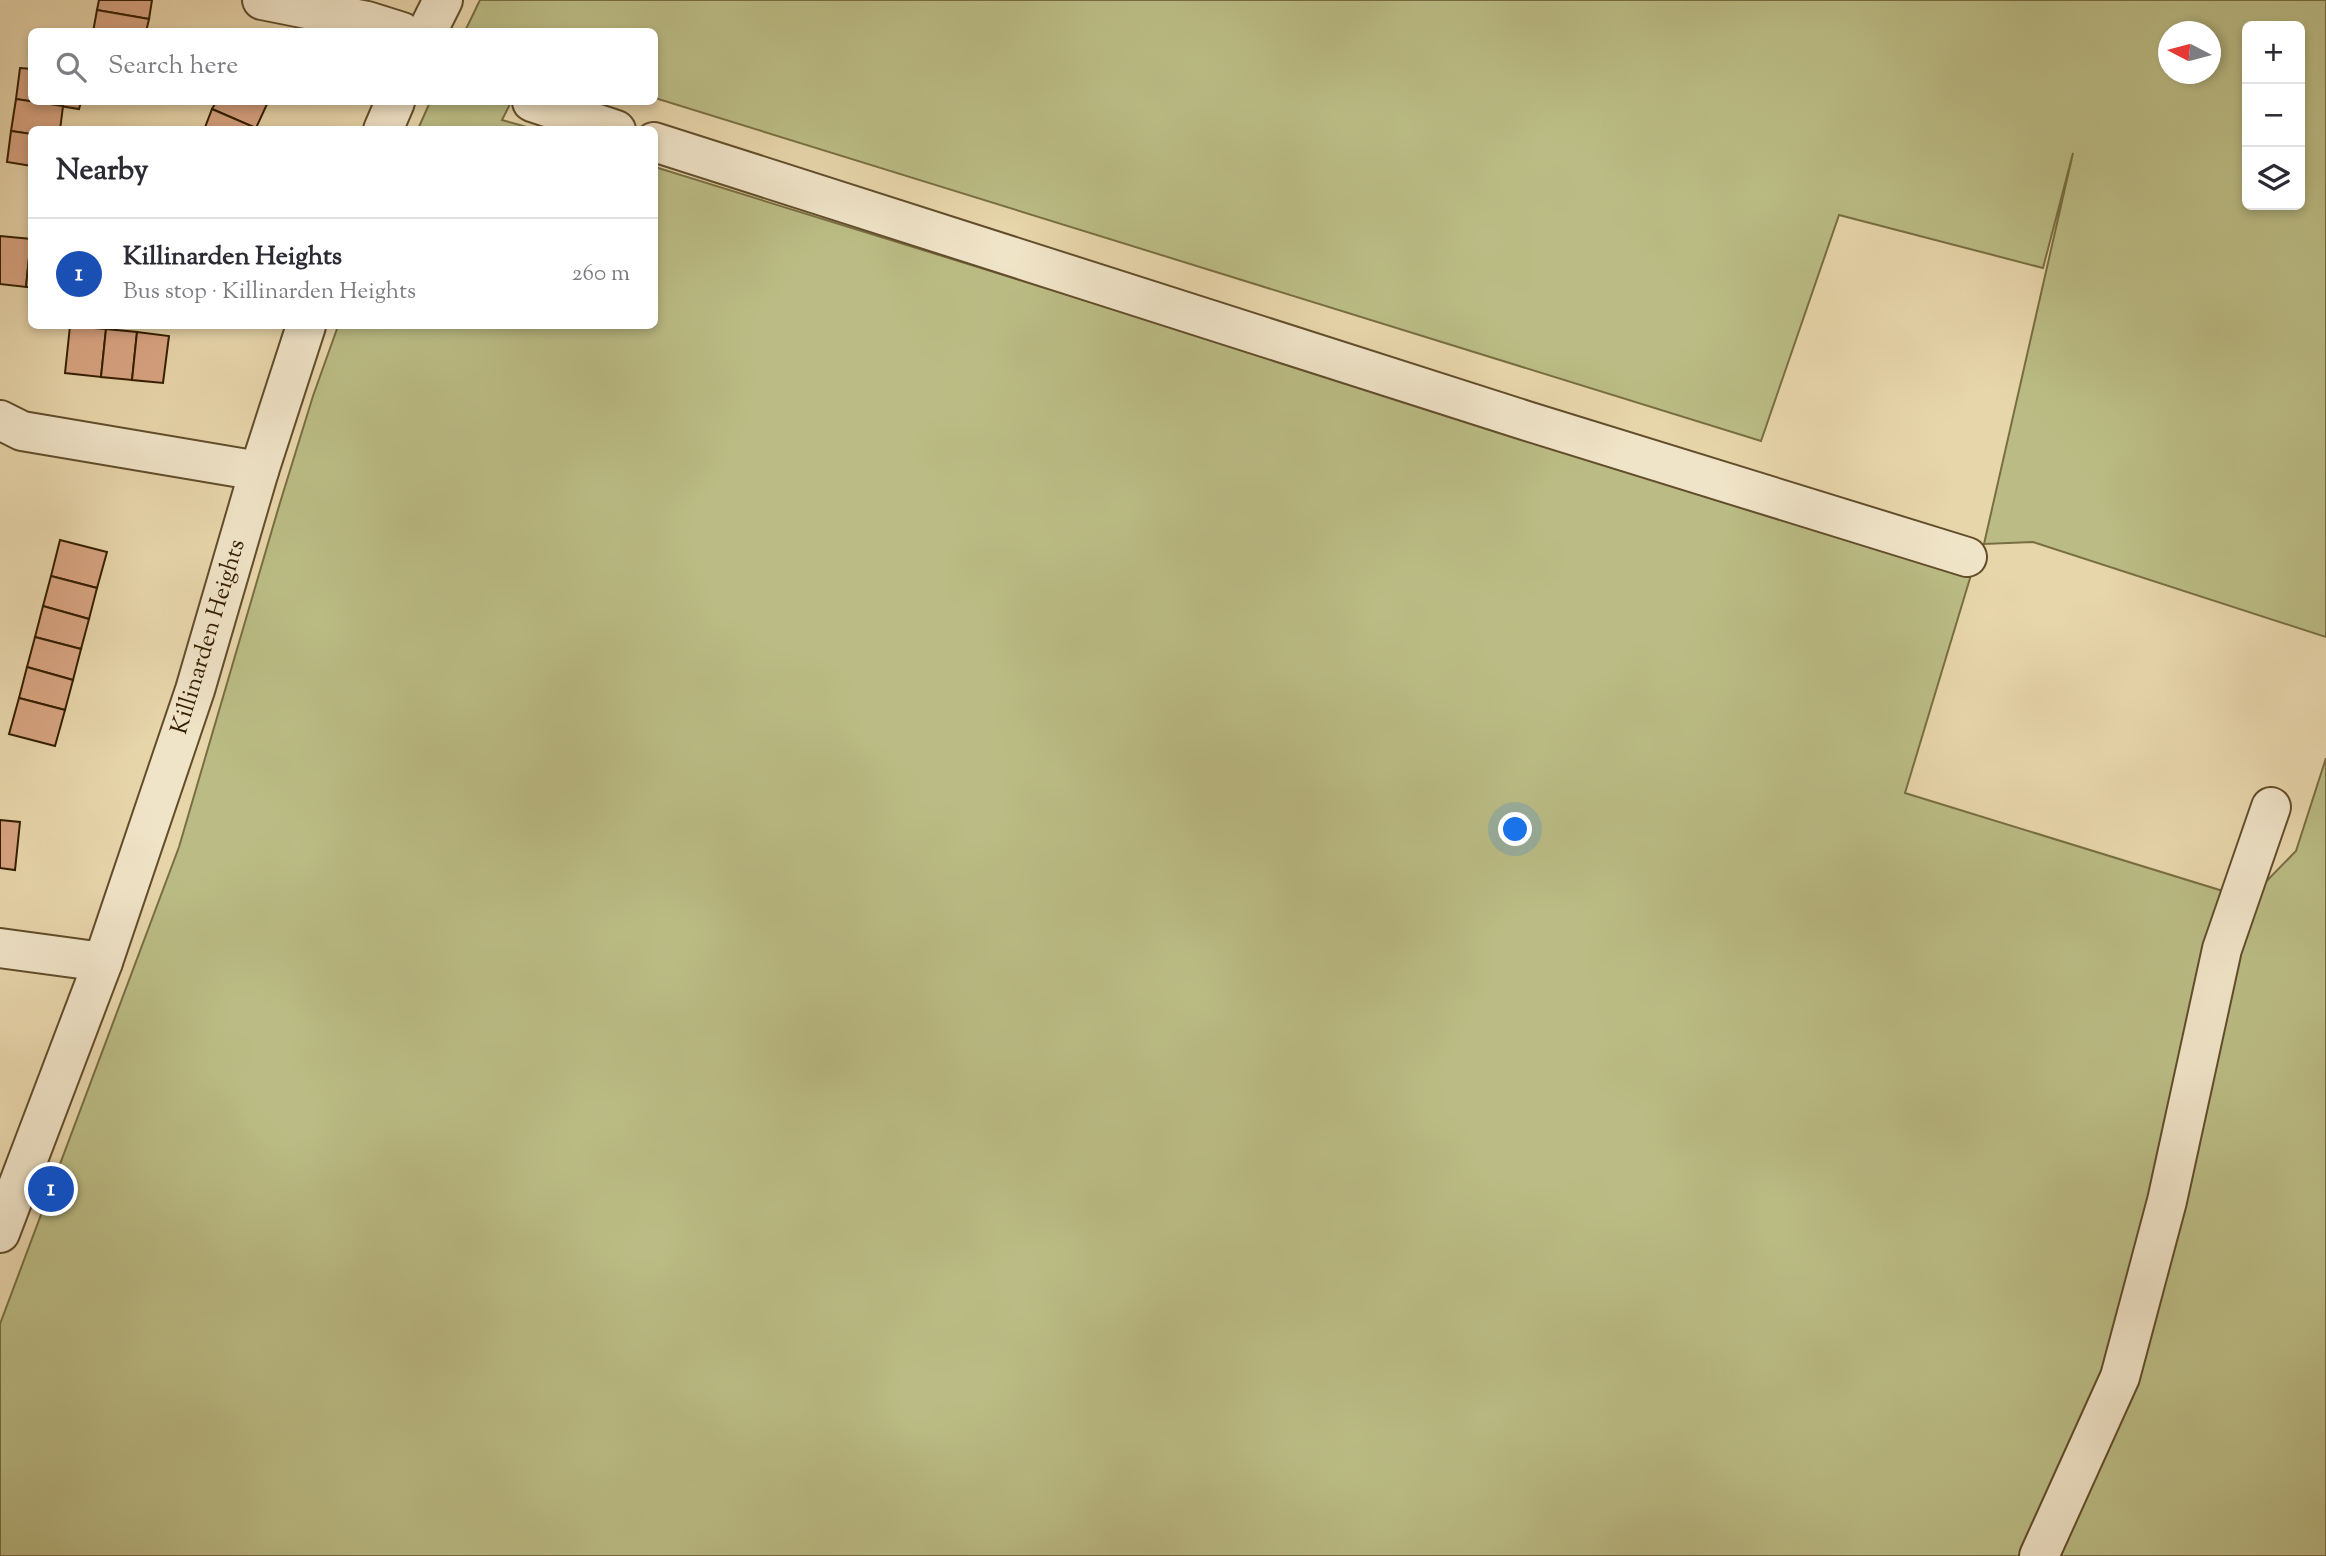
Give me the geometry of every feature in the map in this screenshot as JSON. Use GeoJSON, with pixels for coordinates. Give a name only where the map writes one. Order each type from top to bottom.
{"type":"FeatureCollection","features":[{"type":"Feature","properties":{"kind":"street"},"geometry":{"type":"LineString","coordinates":[[262,0],[389,28]]}},
{"type":"Feature","properties":{"kind":"street"},"geometry":{"type":"LineString","coordinates":[[429,28],[443,0]]}},
{"type":"Feature","properties":{"kind":"street"},"geometry":{"type":"LineString","coordinates":[[385,126],[394,105]]}},
{"type":"Feature","properties":{"kind":"street"},"geometry":{"type":"LineString","coordinates":[[541,105],[604,126]]}},
{"type":"Feature","properties":{"kind":"street"},"geometry":{"type":"LineString","coordinates":[[658,143],[1490,410],[1968,557]]}},
{"type":"Feature","properties":{"kind":"street","name":"Killinarden Heights"},"geometry":{"type":"LineString","coordinates":[[0,1233],[103,962],[195,690],[259,471],[305,329]]}},
{"type":"Feature","properties":{"kind":"street"},"geometry":{"type":"LineString","coordinates":[[0,420],[22,431],[259,471]]}},
{"type":"Feature","properties":{"kind":"street"},"geometry":{"type":"LineString","coordinates":[[2039,1556],[2120,1377],[2167,1200],[2222,949],[2272,807]]}},
{"type":"Feature","properties":{"kind":"street"},"geometry":{"type":"LineString","coordinates":[[0,948],[103,962]]}},
{"type":"Feature","properties":{"kind":"green space"},"geometry":{"type":"Polygon","coordinates":[[[480,0],[2326,0],[2326,637],[2033,542],[1984,544],[2073,153],[2043,268],[1839,215],[1761,441],[658,99],[658,28],[466,28],[480,0]]]}},
{"type":"Feature","properties":{"kind":"green space"},"geometry":{"type":"Polygon","coordinates":[[[429,105],[510,105],[502,120],[523,126],[419,126],[429,105]]]}},
{"type":"Feature","properties":{"kind":"green space"},"geometry":{"type":"Polygon","coordinates":[[[658,168],[1971,575],[1905,793],[2249,899],[2296,851],[2326,758],[2326,1556],[0,1556],[0,1324],[179,847],[313,396],[337,329],[658,329],[658,168]]]}},
{"type":"Feature","properties":{"kind":"building"},"geometry":{"type":"Polygon","coordinates":[[[99,0],[152,0],[149,19],[97,10],[99,0]]]}},
{"type":"Feature","properties":{"kind":"building"},"geometry":{"type":"Polygon","coordinates":[[[97,10],[149,19],[147,28],[94,28],[97,10]]]}},
{"type":"Feature","properties":{"kind":"building"},"geometry":{"type":"Polygon","coordinates":[[[20,68],[28,69],[28,101],[16,99],[20,68]]]}},
{"type":"Feature","properties":{"kind":"building"},"geometry":{"type":"Polygon","coordinates":[[[16,99],[28,101],[28,105],[63,106],[60,126],[28,126],[28,133],[11,131],[16,99]]]}},
{"type":"Feature","properties":{"kind":"building"},"geometry":{"type":"Polygon","coordinates":[[[54,105],[80,105],[79,109],[54,105]]]}},
{"type":"Feature","properties":{"kind":"building"},"geometry":{"type":"Polygon","coordinates":[[[214,105],[267,105],[257,126],[212,109],[214,105]]]}},
{"type":"Feature","properties":{"kind":"building"},"geometry":{"type":"Polygon","coordinates":[[[212,109],[251,126],[206,126],[212,109]]]}},
{"type":"Feature","properties":{"kind":"building"},"geometry":{"type":"Polygon","coordinates":[[[11,131],[28,133],[28,165],[7,162],[11,131]]]}},
{"type":"Feature","properties":{"kind":"building"},"geometry":{"type":"Polygon","coordinates":[[[0,236],[28,239],[26,287],[0,284],[0,236]]]}},
{"type":"Feature","properties":{"kind":"building"},"geometry":{"type":"Polygon","coordinates":[[[70,329],[106,329],[101,377],[65,373],[70,329]]]}},
{"type":"Feature","properties":{"kind":"building"},"geometry":{"type":"Polygon","coordinates":[[[106,329],[137,332],[132,380],[101,377],[106,329]]]}},
{"type":"Feature","properties":{"kind":"building"},"geometry":{"type":"Polygon","coordinates":[[[137,332],[169,336],[163,383],[132,380],[137,332]]]}},
{"type":"Feature","properties":{"kind":"building"},"geometry":{"type":"Polygon","coordinates":[[[60,540],[107,552],[97,588],[51,576],[60,540]]]}},
{"type":"Feature","properties":{"kind":"building"},"geometry":{"type":"Polygon","coordinates":[[[51,576],[97,588],[89,619],[43,606],[51,576]]]}},
{"type":"Feature","properties":{"kind":"building"},"geometry":{"type":"Polygon","coordinates":[[[43,606],[89,619],[81,649],[35,637],[43,606]]]}},
{"type":"Feature","properties":{"kind":"building"},"geometry":{"type":"Polygon","coordinates":[[[35,637],[81,649],[73,680],[27,667],[35,637]]]}},
{"type":"Feature","properties":{"kind":"building"},"geometry":{"type":"Polygon","coordinates":[[[27,667],[73,680],[65,710],[19,698],[27,667]]]}},
{"type":"Feature","properties":{"kind":"building"},"geometry":{"type":"Polygon","coordinates":[[[19,698],[65,710],[55,746],[9,734],[19,698]]]}},
{"type":"Feature","properties":{"kind":"building"},"geometry":{"type":"Polygon","coordinates":[[[0,820],[20,822],[15,870],[0,868],[0,820]]]}},
{"type":"Feature","properties":{"kind":"place","name":"Killinarden Heights"},"geometry":{"type":"Point","coordinates":[51,1189]}}]}
